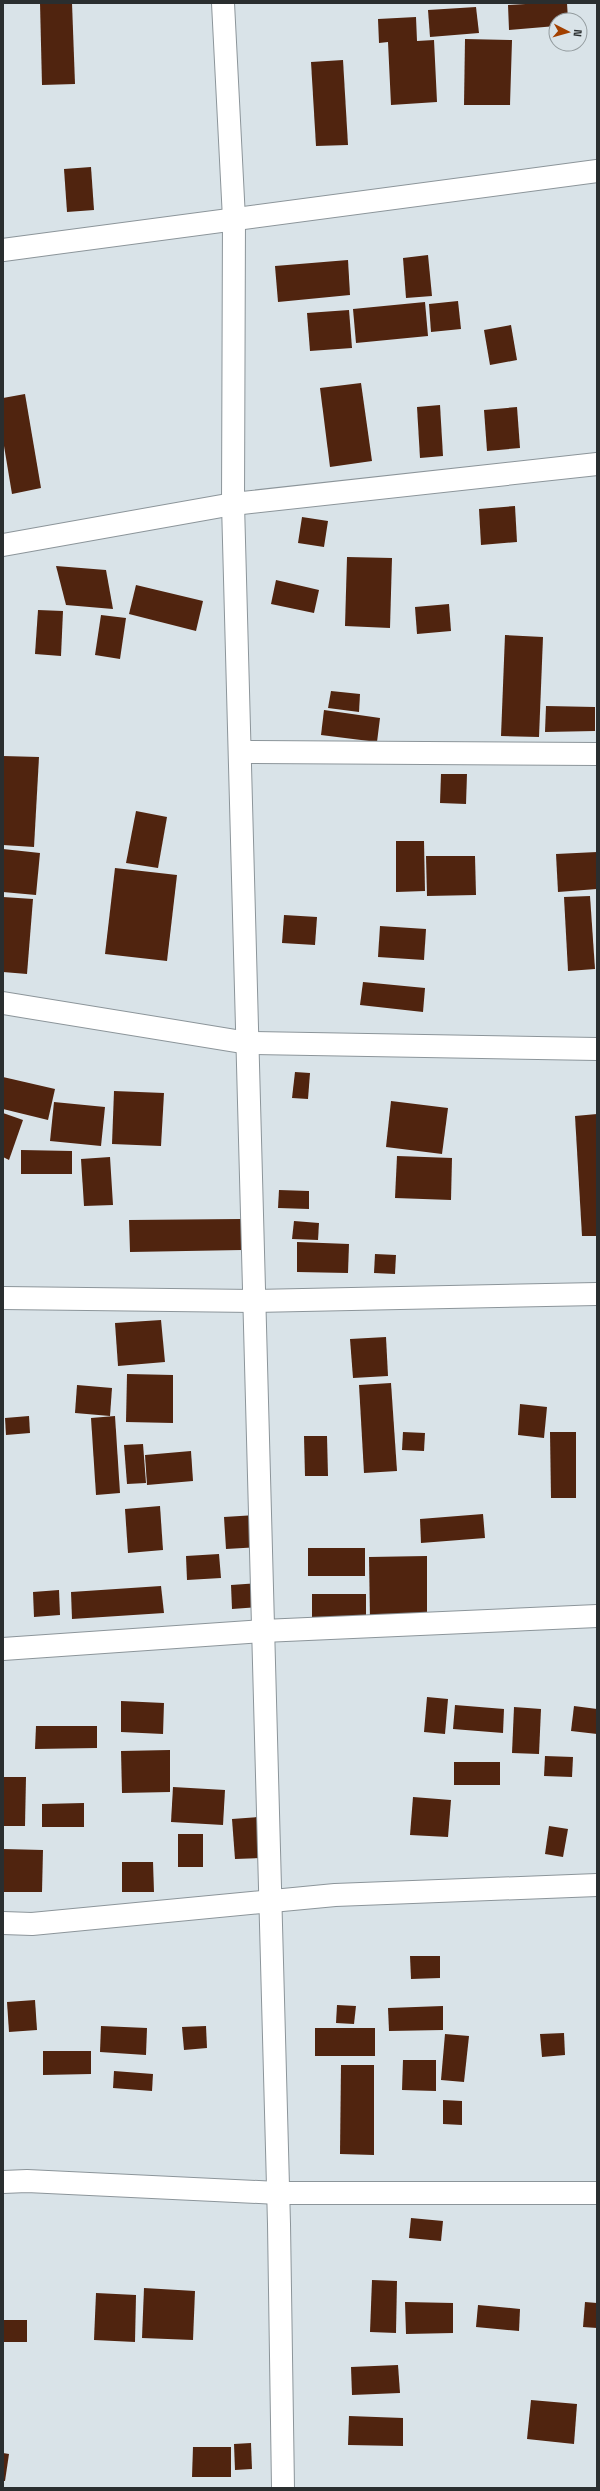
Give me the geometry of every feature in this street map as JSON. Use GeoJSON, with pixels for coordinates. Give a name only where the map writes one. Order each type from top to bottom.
{"type":"FeatureCollection","features":[{"type":"Feature","properties":{"kind":"street"},"geometry":{"type":"LineString","coordinates":[[223,3],[234,219],[233,504],[278,2193],[284,2488]]}},
{"type":"Feature","properties":{"kind":"street"},"geometry":{"type":"LineString","coordinates":[[3,250],[597,171]]}},
{"type":"Feature","properties":{"kind":"street"},"geometry":{"type":"LineString","coordinates":[[3,545],[233,504],[597,464]]}},
{"type":"Feature","properties":{"kind":"street"},"geometry":{"type":"LineString","coordinates":[[240,752],[597,754]]}},
{"type":"Feature","properties":{"kind":"street"},"geometry":{"type":"LineString","coordinates":[[3,1003],[248,1043],[597,1049]]}},
{"type":"Feature","properties":{"kind":"street"},"geometry":{"type":"LineString","coordinates":[[3,1298],[254,1301],[597,1294]]}},
{"type":"Feature","properties":{"kind":"street"},"geometry":{"type":"LineString","coordinates":[[3,1649],[263,1631],[597,1616]]}},
{"type":"Feature","properties":{"kind":"street"},"geometry":{"type":"LineString","coordinates":[[3,1923],[32,1924],[335,1895],[597,1885]]}},
{"type":"Feature","properties":{"kind":"street"},"geometry":{"type":"LineString","coordinates":[[3,2182],[27,2181],[278,2193],[597,2193]]}},
{"type":"Feature","properties":{"kind":"building"},"geometry":{"type":"Polygon","coordinates":[[[40,3],[72,3],[75,84],[42,85],[40,3]]]}},
{"type":"Feature","properties":{"kind":"building"},"geometry":{"type":"Polygon","coordinates":[[[567,3],[568,12],[548,12],[548,27],[509,30],[508,5],[567,3]]]}},
{"type":"Feature","properties":{"kind":"building"},"geometry":{"type":"Polygon","coordinates":[[[476,7],[479,33],[430,37],[428,10],[476,7]]]}},
{"type":"Feature","properties":{"kind":"building"},"geometry":{"type":"Polygon","coordinates":[[[416,17],[417,41],[434,40],[437,102],[391,105],[388,42],[379,43],[378,19],[416,17]]]}},
{"type":"Feature","properties":{"kind":"building"},"geometry":{"type":"Polygon","coordinates":[[[465,39],[512,40],[510,105],[464,105],[465,39]]]}},
{"type":"Feature","properties":{"kind":"building"},"geometry":{"type":"Polygon","coordinates":[[[343,60],[348,145],[316,146],[311,62],[343,60]]]}},
{"type":"Feature","properties":{"kind":"building"},"geometry":{"type":"Polygon","coordinates":[[[91,167],[94,210],[67,212],[64,169],[91,167]]]}},
{"type":"Feature","properties":{"kind":"building"},"geometry":{"type":"Polygon","coordinates":[[[428,255],[432,296],[406,298],[403,258],[428,255]]]}},
{"type":"Feature","properties":{"kind":"building"},"geometry":{"type":"Polygon","coordinates":[[[348,260],[350,295],[278,302],[275,266],[348,260]]]}},
{"type":"Feature","properties":{"kind":"building"},"geometry":{"type":"Polygon","coordinates":[[[458,301],[461,329],[431,332],[429,304],[458,301]]]}},
{"type":"Feature","properties":{"kind":"building"},"geometry":{"type":"Polygon","coordinates":[[[425,302],[428,336],[356,343],[353,309],[425,302]]]}},
{"type":"Feature","properties":{"kind":"building"},"geometry":{"type":"Polygon","coordinates":[[[349,310],[352,348],[310,351],[307,313],[349,310]]]}},
{"type":"Feature","properties":{"kind":"building"},"geometry":{"type":"Polygon","coordinates":[[[511,325],[517,360],[490,365],[484,330],[511,325]]]}},
{"type":"Feature","properties":{"kind":"building"},"geometry":{"type":"Polygon","coordinates":[[[361,383],[372,461],[330,467],[320,388],[361,383]]]}},
{"type":"Feature","properties":{"kind":"building"},"geometry":{"type":"Polygon","coordinates":[[[25,394],[41,488],[12,494],[3,440],[3,398],[25,394]]]}},
{"type":"Feature","properties":{"kind":"building"},"geometry":{"type":"Polygon","coordinates":[[[440,405],[443,456],[420,458],[417,407],[440,405]]]}},
{"type":"Feature","properties":{"kind":"building"},"geometry":{"type":"Polygon","coordinates":[[[517,407],[520,448],[487,451],[484,410],[517,407]]]}},
{"type":"Feature","properties":{"kind":"building"},"geometry":{"type":"Polygon","coordinates":[[[515,506],[517,542],[481,545],[479,509],[515,506]]]}},
{"type":"Feature","properties":{"kind":"building"},"geometry":{"type":"Polygon","coordinates":[[[302,517],[328,521],[324,547],[298,543],[302,517]]]}},
{"type":"Feature","properties":{"kind":"building"},"geometry":{"type":"Polygon","coordinates":[[[347,557],[392,558],[390,628],[345,626],[347,557]]]}},
{"type":"Feature","properties":{"kind":"building"},"geometry":{"type":"Polygon","coordinates":[[[56,566],[106,570],[113,609],[66,605],[56,566]]]}},
{"type":"Feature","properties":{"kind":"building"},"geometry":{"type":"Polygon","coordinates":[[[276,580],[319,590],[314,613],[271,604],[276,580]]]}},
{"type":"Feature","properties":{"kind":"building"},"geometry":{"type":"Polygon","coordinates":[[[136,585],[203,601],[196,631],[129,614],[136,585]]]}},
{"type":"Feature","properties":{"kind":"building"},"geometry":{"type":"Polygon","coordinates":[[[449,604],[451,631],[417,634],[415,607],[449,604]]]}},
{"type":"Feature","properties":{"kind":"building"},"geometry":{"type":"Polygon","coordinates":[[[38,610],[63,611],[61,656],[35,654],[38,610]]]}},
{"type":"Feature","properties":{"kind":"building"},"geometry":{"type":"Polygon","coordinates":[[[101,615],[126,618],[120,659],[95,655],[101,615]]]}},
{"type":"Feature","properties":{"kind":"building"},"geometry":{"type":"Polygon","coordinates":[[[505,635],[543,637],[539,737],[501,736],[505,635]]]}},
{"type":"Feature","properties":{"kind":"building"},"geometry":{"type":"Polygon","coordinates":[[[331,691],[360,694],[359,712],[328,708],[331,691]]]}},
{"type":"Feature","properties":{"kind":"building"},"geometry":{"type":"Polygon","coordinates":[[[546,706],[595,707],[595,731],[545,732],[546,706]]]}},
{"type":"Feature","properties":{"kind":"building"},"geometry":{"type":"Polygon","coordinates":[[[324,710],[380,718],[377,742],[321,735],[324,710]]]}},
{"type":"Feature","properties":{"kind":"building"},"geometry":{"type":"Polygon","coordinates":[[[3,756],[39,757],[34,847],[3,845],[3,756]]]}},
{"type":"Feature","properties":{"kind":"building"},"geometry":{"type":"Polygon","coordinates":[[[441,774],[467,774],[466,804],[440,803],[441,774]]]}},
{"type":"Feature","properties":{"kind":"building"},"geometry":{"type":"Polygon","coordinates":[[[136,811],[167,817],[158,868],[126,863],[136,811]]]}},
{"type":"Feature","properties":{"kind":"building"},"geometry":{"type":"Polygon","coordinates":[[[396,841],[424,841],[425,891],[396,892],[396,841]]]}},
{"type":"Feature","properties":{"kind":"building"},"geometry":{"type":"Polygon","coordinates":[[[3,849],[40,853],[36,895],[3,892],[3,849]]]}},
{"type":"Feature","properties":{"kind":"building"},"geometry":{"type":"Polygon","coordinates":[[[597,852],[597,889],[558,892],[556,854],[597,852]]]}},
{"type":"Feature","properties":{"kind":"building"},"geometry":{"type":"Polygon","coordinates":[[[426,856],[475,856],[476,895],[427,896],[426,856]]]}},
{"type":"Feature","properties":{"kind":"building"},"geometry":{"type":"Polygon","coordinates":[[[115,868],[177,875],[167,961],[105,954],[115,868]]]}},
{"type":"Feature","properties":{"kind":"building"},"geometry":{"type":"Polygon","coordinates":[[[590,896],[595,969],[568,971],[564,897],[590,896]]]}},
{"type":"Feature","properties":{"kind":"building"},"geometry":{"type":"Polygon","coordinates":[[[3,897],[33,899],[27,974],[3,972],[3,897]]]}},
{"type":"Feature","properties":{"kind":"building"},"geometry":{"type":"Polygon","coordinates":[[[284,915],[317,917],[315,945],[282,943],[284,915]]]}},
{"type":"Feature","properties":{"kind":"building"},"geometry":{"type":"Polygon","coordinates":[[[380,926],[426,929],[424,960],[378,957],[380,926]]]}},
{"type":"Feature","properties":{"kind":"building"},"geometry":{"type":"Polygon","coordinates":[[[363,982],[425,988],[423,1012],[360,1005],[363,982]]]}},
{"type":"Feature","properties":{"kind":"building"},"geometry":{"type":"Polygon","coordinates":[[[295,1072],[310,1073],[308,1099],[292,1098],[295,1072]]]}},
{"type":"Feature","properties":{"kind":"building"},"geometry":{"type":"Polygon","coordinates":[[[3,1077],[55,1089],[48,1120],[3,1109],[3,1077]]]}},
{"type":"Feature","properties":{"kind":"building"},"geometry":{"type":"Polygon","coordinates":[[[114,1091],[164,1093],[161,1146],[112,1144],[114,1091]]]}},
{"type":"Feature","properties":{"kind":"building"},"geometry":{"type":"Polygon","coordinates":[[[391,1101],[448,1108],[442,1154],[386,1147],[391,1101]]]}},
{"type":"Feature","properties":{"kind":"building"},"geometry":{"type":"Polygon","coordinates":[[[54,1102],[105,1107],[101,1146],[50,1141],[54,1102]]]}},
{"type":"Feature","properties":{"kind":"building"},"geometry":{"type":"Polygon","coordinates":[[[3,1113],[23,1120],[9,1160],[3,1157],[3,1113]]]}},
{"type":"Feature","properties":{"kind":"building"},"geometry":{"type":"Polygon","coordinates":[[[597,1114],[597,1236],[582,1236],[575,1116],[597,1114]]]}},
{"type":"Feature","properties":{"kind":"building"},"geometry":{"type":"Polygon","coordinates":[[[21,1150],[72,1151],[72,1174],[21,1174],[21,1150]]]}},
{"type":"Feature","properties":{"kind":"building"},"geometry":{"type":"Polygon","coordinates":[[[397,1156],[452,1158],[451,1200],[395,1198],[397,1156]]]}},
{"type":"Feature","properties":{"kind":"building"},"geometry":{"type":"Polygon","coordinates":[[[110,1157],[113,1205],[84,1206],[81,1159],[110,1157]]]}},
{"type":"Feature","properties":{"kind":"building"},"geometry":{"type":"Polygon","coordinates":[[[279,1190],[309,1191],[309,1209],[278,1208],[279,1190]]]}},
{"type":"Feature","properties":{"kind":"building"},"geometry":{"type":"Polygon","coordinates":[[[241,1219],[242,1250],[130,1252],[129,1220],[241,1219]]]}},
{"type":"Feature","properties":{"kind":"building"},"geometry":{"type":"Polygon","coordinates":[[[294,1221],[319,1223],[318,1240],[292,1239],[294,1221]]]}},
{"type":"Feature","properties":{"kind":"building"},"geometry":{"type":"Polygon","coordinates":[[[297,1242],[349,1244],[348,1273],[297,1272],[297,1242]]]}},
{"type":"Feature","properties":{"kind":"building"},"geometry":{"type":"Polygon","coordinates":[[[375,1254],[396,1255],[395,1274],[374,1273],[375,1254]]]}},
{"type":"Feature","properties":{"kind":"building"},"geometry":{"type":"Polygon","coordinates":[[[161,1320],[165,1362],[118,1366],[115,1323],[161,1320]]]}},
{"type":"Feature","properties":{"kind":"building"},"geometry":{"type":"Polygon","coordinates":[[[386,1337],[388,1376],[353,1378],[350,1339],[386,1337]]]}},
{"type":"Feature","properties":{"kind":"building"},"geometry":{"type":"Polygon","coordinates":[[[127,1374],[173,1375],[173,1423],[126,1422],[127,1374]]]}},
{"type":"Feature","properties":{"kind":"building"},"geometry":{"type":"Polygon","coordinates":[[[391,1383],[397,1471],[364,1473],[359,1385],[391,1383]]]}},
{"type":"Feature","properties":{"kind":"building"},"geometry":{"type":"Polygon","coordinates":[[[77,1385],[112,1388],[110,1416],[75,1413],[77,1385]]]}},
{"type":"Feature","properties":{"kind":"building"},"geometry":{"type":"Polygon","coordinates":[[[520,1404],[547,1407],[544,1438],[518,1435],[520,1404]]]}},
{"type":"Feature","properties":{"kind":"building"},"geometry":{"type":"Polygon","coordinates":[[[29,1416],[30,1433],[6,1435],[5,1418],[29,1416]]]}},
{"type":"Feature","properties":{"kind":"building"},"geometry":{"type":"Polygon","coordinates":[[[115,1416],[120,1493],[96,1495],[91,1418],[115,1416]]]}},
{"type":"Feature","properties":{"kind":"building"},"geometry":{"type":"Polygon","coordinates":[[[403,1432],[425,1433],[424,1451],[402,1450],[403,1432]]]}},
{"type":"Feature","properties":{"kind":"building"},"geometry":{"type":"Polygon","coordinates":[[[550,1432],[576,1432],[576,1498],[551,1498],[550,1432]]]}},
{"type":"Feature","properties":{"kind":"building"},"geometry":{"type":"Polygon","coordinates":[[[304,1436],[327,1436],[328,1476],[305,1476],[304,1436]]]}},
{"type":"Feature","properties":{"kind":"building"},"geometry":{"type":"Polygon","coordinates":[[[143,1444],[146,1483],[127,1484],[124,1445],[143,1444]]]}},
{"type":"Feature","properties":{"kind":"building"},"geometry":{"type":"Polygon","coordinates":[[[191,1451],[193,1481],[147,1485],[145,1455],[191,1451]]]}},
{"type":"Feature","properties":{"kind":"building"},"geometry":{"type":"Polygon","coordinates":[[[160,1506],[163,1550],[128,1553],[125,1509],[160,1506]]]}},
{"type":"Feature","properties":{"kind":"building"},"geometry":{"type":"Polygon","coordinates":[[[483,1514],[485,1538],[421,1543],[420,1519],[483,1514]]]}},
{"type":"Feature","properties":{"kind":"building"},"geometry":{"type":"Polygon","coordinates":[[[256,1515],[258,1547],[226,1549],[224,1517],[256,1515]]]}},
{"type":"Feature","properties":{"kind":"building"},"geometry":{"type":"Polygon","coordinates":[[[308,1548],[365,1548],[365,1576],[308,1576],[308,1548]]]}},
{"type":"Feature","properties":{"kind":"building"},"geometry":{"type":"Polygon","coordinates":[[[219,1554],[221,1578],[187,1580],[186,1556],[219,1554]]]}},
{"type":"Feature","properties":{"kind":"building"},"geometry":{"type":"Polygon","coordinates":[[[427,1556],[427,1621],[370,1621],[369,1557],[427,1556]]]}},
{"type":"Feature","properties":{"kind":"building"},"geometry":{"type":"Polygon","coordinates":[[[258,1583],[260,1607],[232,1609],[231,1585],[258,1583]]]}},
{"type":"Feature","properties":{"kind":"building"},"geometry":{"type":"Polygon","coordinates":[[[161,1586],[164,1613],[72,1619],[71,1592],[161,1586]]]}},
{"type":"Feature","properties":{"kind":"building"},"geometry":{"type":"Polygon","coordinates":[[[59,1590],[60,1615],[34,1617],[33,1592],[59,1590]]]}},
{"type":"Feature","properties":{"kind":"building"},"geometry":{"type":"Polygon","coordinates":[[[312,1594],[366,1594],[366,1622],[312,1623],[312,1594]]]}},
{"type":"Feature","properties":{"kind":"building"},"geometry":{"type":"Polygon","coordinates":[[[427,1697],[448,1699],[445,1734],[424,1732],[427,1697]]]}},
{"type":"Feature","properties":{"kind":"building"},"geometry":{"type":"Polygon","coordinates":[[[121,1701],[164,1703],[163,1734],[121,1732],[121,1701]]]}},
{"type":"Feature","properties":{"kind":"building"},"geometry":{"type":"Polygon","coordinates":[[[455,1705],[504,1709],[503,1733],[453,1729],[455,1705]]]}},
{"type":"Feature","properties":{"kind":"building"},"geometry":{"type":"Polygon","coordinates":[[[574,1706],[597,1709],[597,1734],[571,1731],[574,1706]]]}},
{"type":"Feature","properties":{"kind":"building"},"geometry":{"type":"Polygon","coordinates":[[[514,1707],[541,1709],[539,1754],[512,1753],[514,1707]]]}},
{"type":"Feature","properties":{"kind":"building"},"geometry":{"type":"Polygon","coordinates":[[[36,1726],[97,1726],[97,1748],[35,1749],[36,1726]]]}},
{"type":"Feature","properties":{"kind":"building"},"geometry":{"type":"Polygon","coordinates":[[[170,1750],[170,1792],[122,1793],[121,1751],[170,1750]]]}},
{"type":"Feature","properties":{"kind":"building"},"geometry":{"type":"Polygon","coordinates":[[[545,1756],[573,1757],[572,1777],[544,1776],[545,1756]]]}},
{"type":"Feature","properties":{"kind":"building"},"geometry":{"type":"Polygon","coordinates":[[[454,1762],[500,1762],[500,1785],[454,1785],[454,1762]]]}},
{"type":"Feature","properties":{"kind":"building"},"geometry":{"type":"Polygon","coordinates":[[[3,1777],[26,1777],[25,1826],[3,1826],[3,1777]]]}},
{"type":"Feature","properties":{"kind":"building"},"geometry":{"type":"Polygon","coordinates":[[[173,1787],[225,1790],[223,1825],[171,1822],[173,1787]]]}},
{"type":"Feature","properties":{"kind":"building"},"geometry":{"type":"Polygon","coordinates":[[[413,1797],[451,1800],[448,1837],[410,1835],[413,1797]]]}},
{"type":"Feature","properties":{"kind":"building"},"geometry":{"type":"Polygon","coordinates":[[[84,1803],[84,1827],[42,1827],[42,1804],[84,1803]]]}},
{"type":"Feature","properties":{"kind":"building"},"geometry":{"type":"Polygon","coordinates":[[[259,1817],[262,1858],[235,1859],[232,1819],[259,1817]]]}},
{"type":"Feature","properties":{"kind":"building"},"geometry":{"type":"Polygon","coordinates":[[[549,1826],[568,1829],[563,1857],[545,1854],[549,1826]]]}},
{"type":"Feature","properties":{"kind":"building"},"geometry":{"type":"Polygon","coordinates":[[[178,1834],[203,1834],[203,1867],[178,1867],[178,1834]]]}},
{"type":"Feature","properties":{"kind":"building"},"geometry":{"type":"Polygon","coordinates":[[[3,1849],[43,1850],[42,1892],[3,1892],[3,1849]]]}},
{"type":"Feature","properties":{"kind":"building"},"geometry":{"type":"Polygon","coordinates":[[[122,1862],[153,1862],[154,1892],[122,1892],[122,1862]]]}},
{"type":"Feature","properties":{"kind":"building"},"geometry":{"type":"Polygon","coordinates":[[[410,1956],[440,1956],[440,1978],[411,1979],[410,1956]]]}},
{"type":"Feature","properties":{"kind":"building"},"geometry":{"type":"Polygon","coordinates":[[[35,2000],[37,2030],[9,2032],[7,2002],[35,2000]]]}},
{"type":"Feature","properties":{"kind":"building"},"geometry":{"type":"Polygon","coordinates":[[[337,2005],[356,2006],[354,2024],[336,2023],[337,2005]]]}},
{"type":"Feature","properties":{"kind":"building"},"geometry":{"type":"Polygon","coordinates":[[[443,2006],[443,2030],[389,2031],[388,2008],[443,2006]]]}},
{"type":"Feature","properties":{"kind":"building"},"geometry":{"type":"Polygon","coordinates":[[[101,2026],[147,2028],[146,2055],[100,2052],[101,2026]]]}},
{"type":"Feature","properties":{"kind":"building"},"geometry":{"type":"Polygon","coordinates":[[[206,2026],[207,2048],[184,2050],[182,2027],[206,2026]]]}},
{"type":"Feature","properties":{"kind":"building"},"geometry":{"type":"Polygon","coordinates":[[[315,2028],[375,2028],[375,2056],[315,2056],[315,2028]]]}},
{"type":"Feature","properties":{"kind":"building"},"geometry":{"type":"Polygon","coordinates":[[[564,2033],[565,2055],[542,2057],[540,2034],[564,2033]]]}},
{"type":"Feature","properties":{"kind":"building"},"geometry":{"type":"Polygon","coordinates":[[[445,2034],[469,2036],[464,2082],[441,2080],[445,2034]]]}},
{"type":"Feature","properties":{"kind":"building"},"geometry":{"type":"Polygon","coordinates":[[[43,2051],[91,2051],[91,2074],[43,2075],[43,2051]]]}},
{"type":"Feature","properties":{"kind":"building"},"geometry":{"type":"Polygon","coordinates":[[[403,2060],[436,2060],[436,2091],[402,2090],[403,2060]]]}},
{"type":"Feature","properties":{"kind":"building"},"geometry":{"type":"Polygon","coordinates":[[[341,2065],[374,2065],[374,2155],[340,2154],[341,2065]]]}},
{"type":"Feature","properties":{"kind":"building"},"geometry":{"type":"Polygon","coordinates":[[[114,2071],[153,2074],[152,2091],[113,2088],[114,2071]]]}},
{"type":"Feature","properties":{"kind":"building"},"geometry":{"type":"Polygon","coordinates":[[[443,2100],[462,2101],[462,2125],[443,2124],[443,2100]]]}},
{"type":"Feature","properties":{"kind":"building"},"geometry":{"type":"Polygon","coordinates":[[[411,2218],[443,2221],[441,2241],[409,2238],[411,2218]]]}},
{"type":"Feature","properties":{"kind":"building"},"geometry":{"type":"Polygon","coordinates":[[[372,2280],[397,2281],[396,2333],[370,2332],[372,2280]]]}},
{"type":"Feature","properties":{"kind":"building"},"geometry":{"type":"Polygon","coordinates":[[[144,2288],[195,2291],[193,2340],[142,2338],[144,2288]]]}},
{"type":"Feature","properties":{"kind":"building"},"geometry":{"type":"Polygon","coordinates":[[[96,2293],[136,2295],[135,2342],[94,2340],[96,2293]]]}},
{"type":"Feature","properties":{"kind":"building"},"geometry":{"type":"Polygon","coordinates":[[[405,2302],[453,2303],[453,2333],[406,2334],[405,2302]]]}},
{"type":"Feature","properties":{"kind":"building"},"geometry":{"type":"Polygon","coordinates":[[[585,2302],[597,2303],[597,2328],[583,2327],[585,2302]]]}},
{"type":"Feature","properties":{"kind":"building"},"geometry":{"type":"Polygon","coordinates":[[[478,2305],[520,2309],[519,2331],[476,2327],[478,2305]]]}},
{"type":"Feature","properties":{"kind":"building"},"geometry":{"type":"Polygon","coordinates":[[[3,2320],[27,2320],[27,2342],[3,2342],[3,2320]]]}},
{"type":"Feature","properties":{"kind":"building"},"geometry":{"type":"Polygon","coordinates":[[[398,2365],[400,2393],[352,2395],[351,2367],[398,2365]]]}},
{"type":"Feature","properties":{"kind":"building"},"geometry":{"type":"Polygon","coordinates":[[[531,2400],[577,2404],[574,2444],[527,2439],[531,2400]]]}},
{"type":"Feature","properties":{"kind":"building"},"geometry":{"type":"Polygon","coordinates":[[[349,2416],[403,2418],[403,2446],[348,2445],[349,2416]]]}},
{"type":"Feature","properties":{"kind":"building"},"geometry":{"type":"Polygon","coordinates":[[[251,2443],[252,2469],[235,2470],[234,2444],[251,2443]]]}},
{"type":"Feature","properties":{"kind":"building"},"geometry":{"type":"Polygon","coordinates":[[[193,2447],[231,2447],[231,2477],[192,2477],[193,2447]]]}},
{"type":"Feature","properties":{"kind":"building"},"geometry":{"type":"Polygon","coordinates":[[[3,2453],[9,2454],[5,2481],[3,2481],[3,2453]]]}}]}
